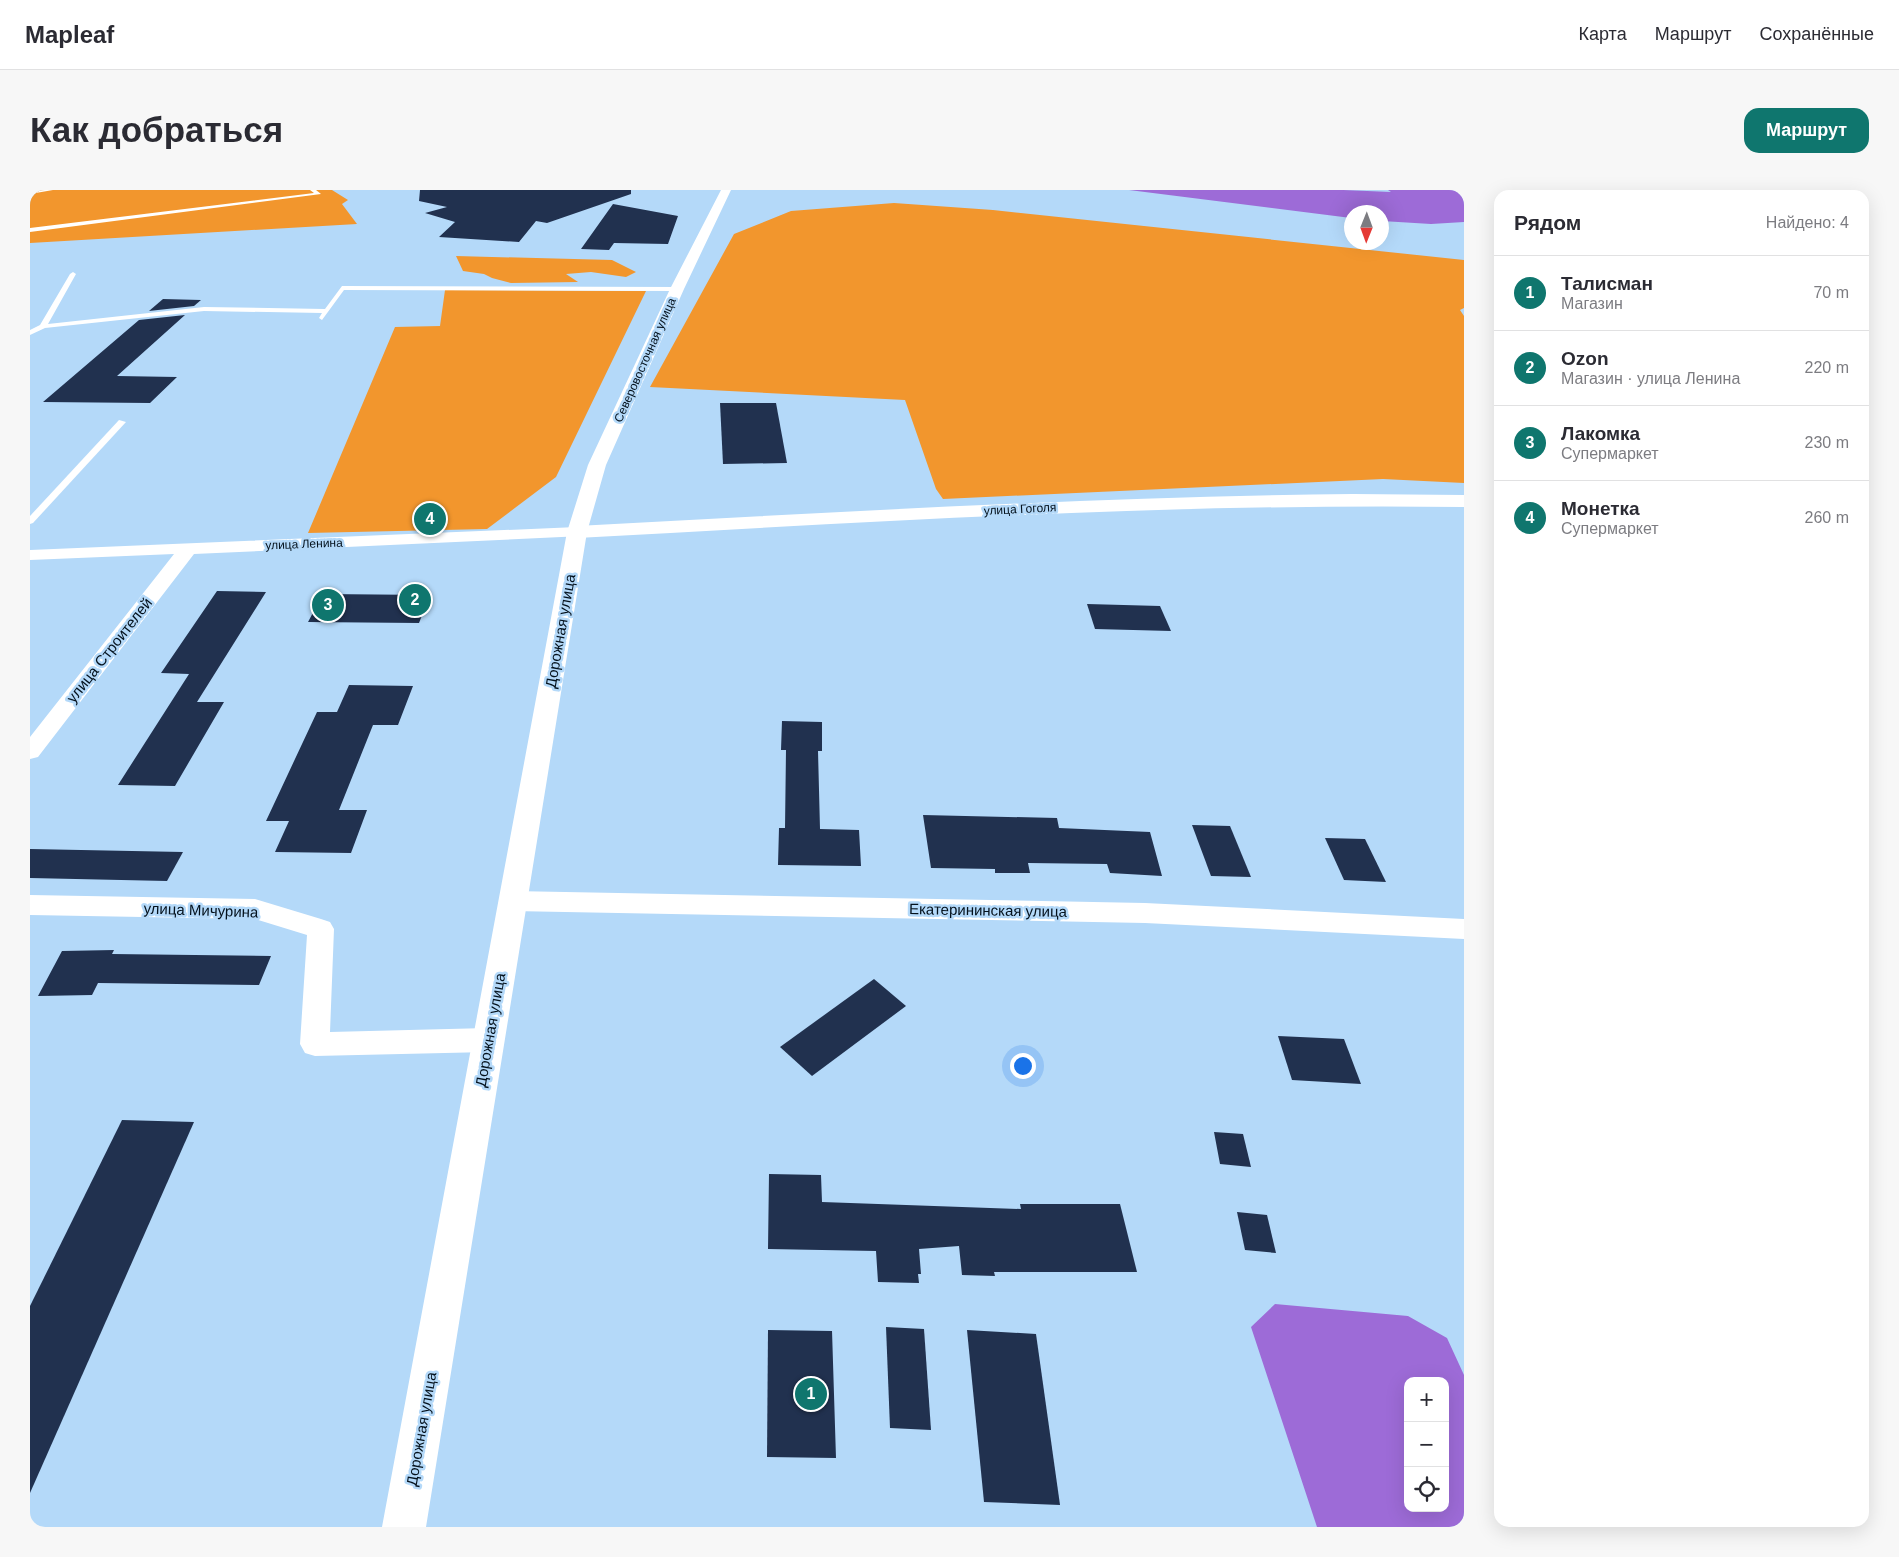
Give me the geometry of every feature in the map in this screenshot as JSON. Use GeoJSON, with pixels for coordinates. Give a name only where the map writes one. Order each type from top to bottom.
{"type":"FeatureCollection","features":[{"type":"Feature","properties":{"kind":"main road","name":"Северовосточная улица"},"geometry":{"type":"LineString","coordinates":[[577,532],[597,466],[677,289],[725,191]]}},
{"type":"Feature","properties":{"kind":"main road","name":"улица Гоголя"},"geometry":{"type":"LineString","coordinates":[[577,532],[1116,504],[1368,498],[1464,501]]}},
{"type":"Feature","properties":{"kind":"main road","name":"Дорожная улица"},"geometry":{"type":"LineString","coordinates":[[404,1527],[577,532]]}},
{"type":"Feature","properties":{"kind":"street","name":"улица Ленина"},"geometry":{"type":"LineString","coordinates":[[30,556],[577,532]]}},
{"type":"Feature","properties":{"kind":"street","name":"улица Строителей"},"geometry":{"type":"LineString","coordinates":[[30,752],[188,549]]}},
{"type":"Feature","properties":{"kind":"street","name":"Екатерининская улица"},"geometry":{"type":"LineString","coordinates":[[512,901],[1145,913],[1464,929]]}},
{"type":"Feature","properties":{"kind":"street","name":"улица Мичурина"},"geometry":{"type":"LineString","coordinates":[[30,905],[255,910],[321,929],[315,1044],[488,1040]]}},
{"type":"Feature","properties":{"kind":"lane"},"geometry":{"type":"LineString","coordinates":[[30,192],[51,190]]}},
{"type":"Feature","properties":{"kind":"lane"},"geometry":{"type":"LineString","coordinates":[[30,230],[319,194],[312,190]]}},
{"type":"Feature","properties":{"kind":"lane"},"geometry":{"type":"LineString","coordinates":[[43,326],[73,274]]}},
{"type":"Feature","properties":{"kind":"lane"},"geometry":{"type":"LineString","coordinates":[[322,318],[342,288],[677,289]]}},
{"type":"Feature","properties":{"kind":"lane"},"geometry":{"type":"LineString","coordinates":[[30,333],[43,326],[204,309],[327,311]]}},
{"type":"Feature","properties":{"kind":"lane"},"geometry":{"type":"LineString","coordinates":[[30,521],[122,422]]}},
{"type":"Feature","properties":{"kind":"shaded area"},"geometry":{"type":"Polygon","coordinates":[[[30,190],[332,190],[348,200],[342,204],[357,224],[30,243],[30,190]]]}},
{"type":"Feature","properties":{"kind":"shaded area"},"geometry":{"type":"Polygon","coordinates":[[[1129,190],[1343,190],[1391,192],[1388,190],[1464,190],[1464,222],[1431,224],[1389,221],[1389,205],[1344,205],[1344,217],[1129,190]]]}},
{"type":"Feature","properties":{"kind":"shaded area"},"geometry":{"type":"Polygon","coordinates":[[[894,203],[993,210],[1344,247],[1344,250],[1370,250],[1464,260],[1464,308],[1460,310],[1464,316],[1464,483],[1383,479],[943,499],[936,489],[905,400],[650,387],[734,234],[791,211],[894,203]]]}},
{"type":"Feature","properties":{"kind":"shaded area"},"geometry":{"type":"Polygon","coordinates":[[[456,256],[612,260],[636,272],[626,277],[591,272],[566,274],[578,282],[511,283],[484,274],[463,271],[456,256]]]}},
{"type":"Feature","properties":{"kind":"shaded area"},"geometry":{"type":"Polygon","coordinates":[[[445,290],[646,291],[556,477],[487,529],[308,533],[395,327],[440,326],[445,290]]]}},
{"type":"Feature","properties":{"kind":"shaded area"},"geometry":{"type":"Polygon","coordinates":[[[1275,1304],[1408,1316],[1447,1338],[1464,1375],[1464,1527],[1317,1527],[1251,1327],[1275,1304]]]}},
{"type":"Feature","properties":{"kind":"building"},"geometry":{"type":"Polygon","coordinates":[[[420,190],[631,190],[631,194],[547,223],[536,221],[519,242],[439,237],[455,222],[425,213],[447,207],[419,201],[420,190]]]}},
{"type":"Feature","properties":{"kind":"building"},"geometry":{"type":"Polygon","coordinates":[[[613,204],[678,216],[668,244],[614,243],[609,250],[581,249],[613,204]]]}},
{"type":"Feature","properties":{"kind":"building"},"geometry":{"type":"Polygon","coordinates":[[[163,299],[201,300],[194,306],[149,311],[163,299]]]}},
{"type":"Feature","properties":{"kind":"building"},"geometry":{"type":"Polygon","coordinates":[[[185,315],[117,376],[177,377],[150,403],[43,402],[139,320],[185,315]]]}},
{"type":"Feature","properties":{"kind":"building"},"geometry":{"type":"Polygon","coordinates":[[[720,403],[776,403],[787,463],[723,464],[720,403]]]}},
{"type":"Feature","properties":{"kind":"building"},"geometry":{"type":"Polygon","coordinates":[[[217,591],[266,592],[197,702],[224,702],[175,786],[118,785],[189,674],[161,673],[217,591]]]}},
{"type":"Feature","properties":{"kind":"building"},"geometry":{"type":"Polygon","coordinates":[[[323,594],[430,595],[419,623],[308,622],[323,594]]]}},
{"type":"Feature","properties":{"kind":"building"},"geometry":{"type":"Polygon","coordinates":[[[1087,604],[1160,606],[1171,631],[1095,629],[1087,604]]]}},
{"type":"Feature","properties":{"kind":"building"},"geometry":{"type":"Polygon","coordinates":[[[349,685],[413,686],[398,725],[373,725],[339,810],[367,810],[351,853],[275,852],[289,821],[266,821],[317,712],[337,712],[349,685]]]}},
{"type":"Feature","properties":{"kind":"building"},"geometry":{"type":"Polygon","coordinates":[[[782,721],[822,722],[822,751],[818,751],[820,829],[859,830],[861,866],[778,865],[779,828],[785,828],[786,750],[781,750],[782,721]]]}},
{"type":"Feature","properties":{"kind":"building"},"geometry":{"type":"Polygon","coordinates":[[[923,815],[1057,818],[1059,828],[1150,832],[1162,876],[1110,873],[1107,864],[1028,863],[1030,873],[995,873],[995,869],[931,868],[923,815]]]}},
{"type":"Feature","properties":{"kind":"building"},"geometry":{"type":"Polygon","coordinates":[[[1192,825],[1230,826],[1251,877],[1211,876],[1192,825]]]}},
{"type":"Feature","properties":{"kind":"building"},"geometry":{"type":"Polygon","coordinates":[[[1325,838],[1365,839],[1386,882],[1344,880],[1325,838]]]}},
{"type":"Feature","properties":{"kind":"building"},"geometry":{"type":"Polygon","coordinates":[[[30,849],[183,852],[167,881],[30,878],[30,849]]]}},
{"type":"Feature","properties":{"kind":"building"},"geometry":{"type":"Polygon","coordinates":[[[114,950],[112,954],[271,956],[259,985],[98,983],[92,995],[38,996],[62,951],[114,950]]]}},
{"type":"Feature","properties":{"kind":"building"},"geometry":{"type":"Polygon","coordinates":[[[874,979],[906,1006],[812,1076],[780,1047],[874,979]]]}},
{"type":"Feature","properties":{"kind":"building"},"geometry":{"type":"Polygon","coordinates":[[[1278,1036],[1344,1039],[1361,1084],[1292,1080],[1278,1036]]]}},
{"type":"Feature","properties":{"kind":"building"},"geometry":{"type":"Polygon","coordinates":[[[122,1120],[194,1122],[30,1493],[30,1306],[122,1120]]]}},
{"type":"Feature","properties":{"kind":"building"},"geometry":{"type":"Polygon","coordinates":[[[1214,1132],[1243,1134],[1251,1167],[1220,1164],[1214,1132]]]}},
{"type":"Feature","properties":{"kind":"building"},"geometry":{"type":"Polygon","coordinates":[[[769,1174],[821,1175],[822,1202],[1021,1209],[1020,1204],[1120,1204],[1137,1272],[994,1272],[995,1276],[962,1275],[959,1246],[919,1249],[921,1274],[918,1274],[919,1283],[878,1282],[876,1251],[768,1249],[769,1174]]]}},
{"type":"Feature","properties":{"kind":"building"},"geometry":{"type":"Polygon","coordinates":[[[1237,1212],[1267,1215],[1276,1253],[1245,1250],[1237,1212]]]}},
{"type":"Feature","properties":{"kind":"building"},"geometry":{"type":"Polygon","coordinates":[[[886,1327],[924,1329],[931,1430],[890,1428],[886,1327]]]}},
{"type":"Feature","properties":{"kind":"building"},"geometry":{"type":"Polygon","coordinates":[[[768,1330],[832,1331],[836,1458],[767,1457],[768,1330]]]}},
{"type":"Feature","properties":{"kind":"building"},"geometry":{"type":"Polygon","coordinates":[[[967,1330],[1036,1334],[1060,1505],[984,1502],[967,1330]]]}},
{"type":"Feature","properties":{"kind":"place","name":"Монетка"},"geometry":{"type":"Point","coordinates":[430,519]}},
{"type":"Feature","properties":{"kind":"place","name":"Ozon"},"geometry":{"type":"Point","coordinates":[415,600]}},
{"type":"Feature","properties":{"kind":"place","name":"Лакомка"},"geometry":{"type":"Point","coordinates":[328,605]}},
{"type":"Feature","properties":{"kind":"place","name":"Талисман"},"geometry":{"type":"Point","coordinates":[811,1394]}}]}
